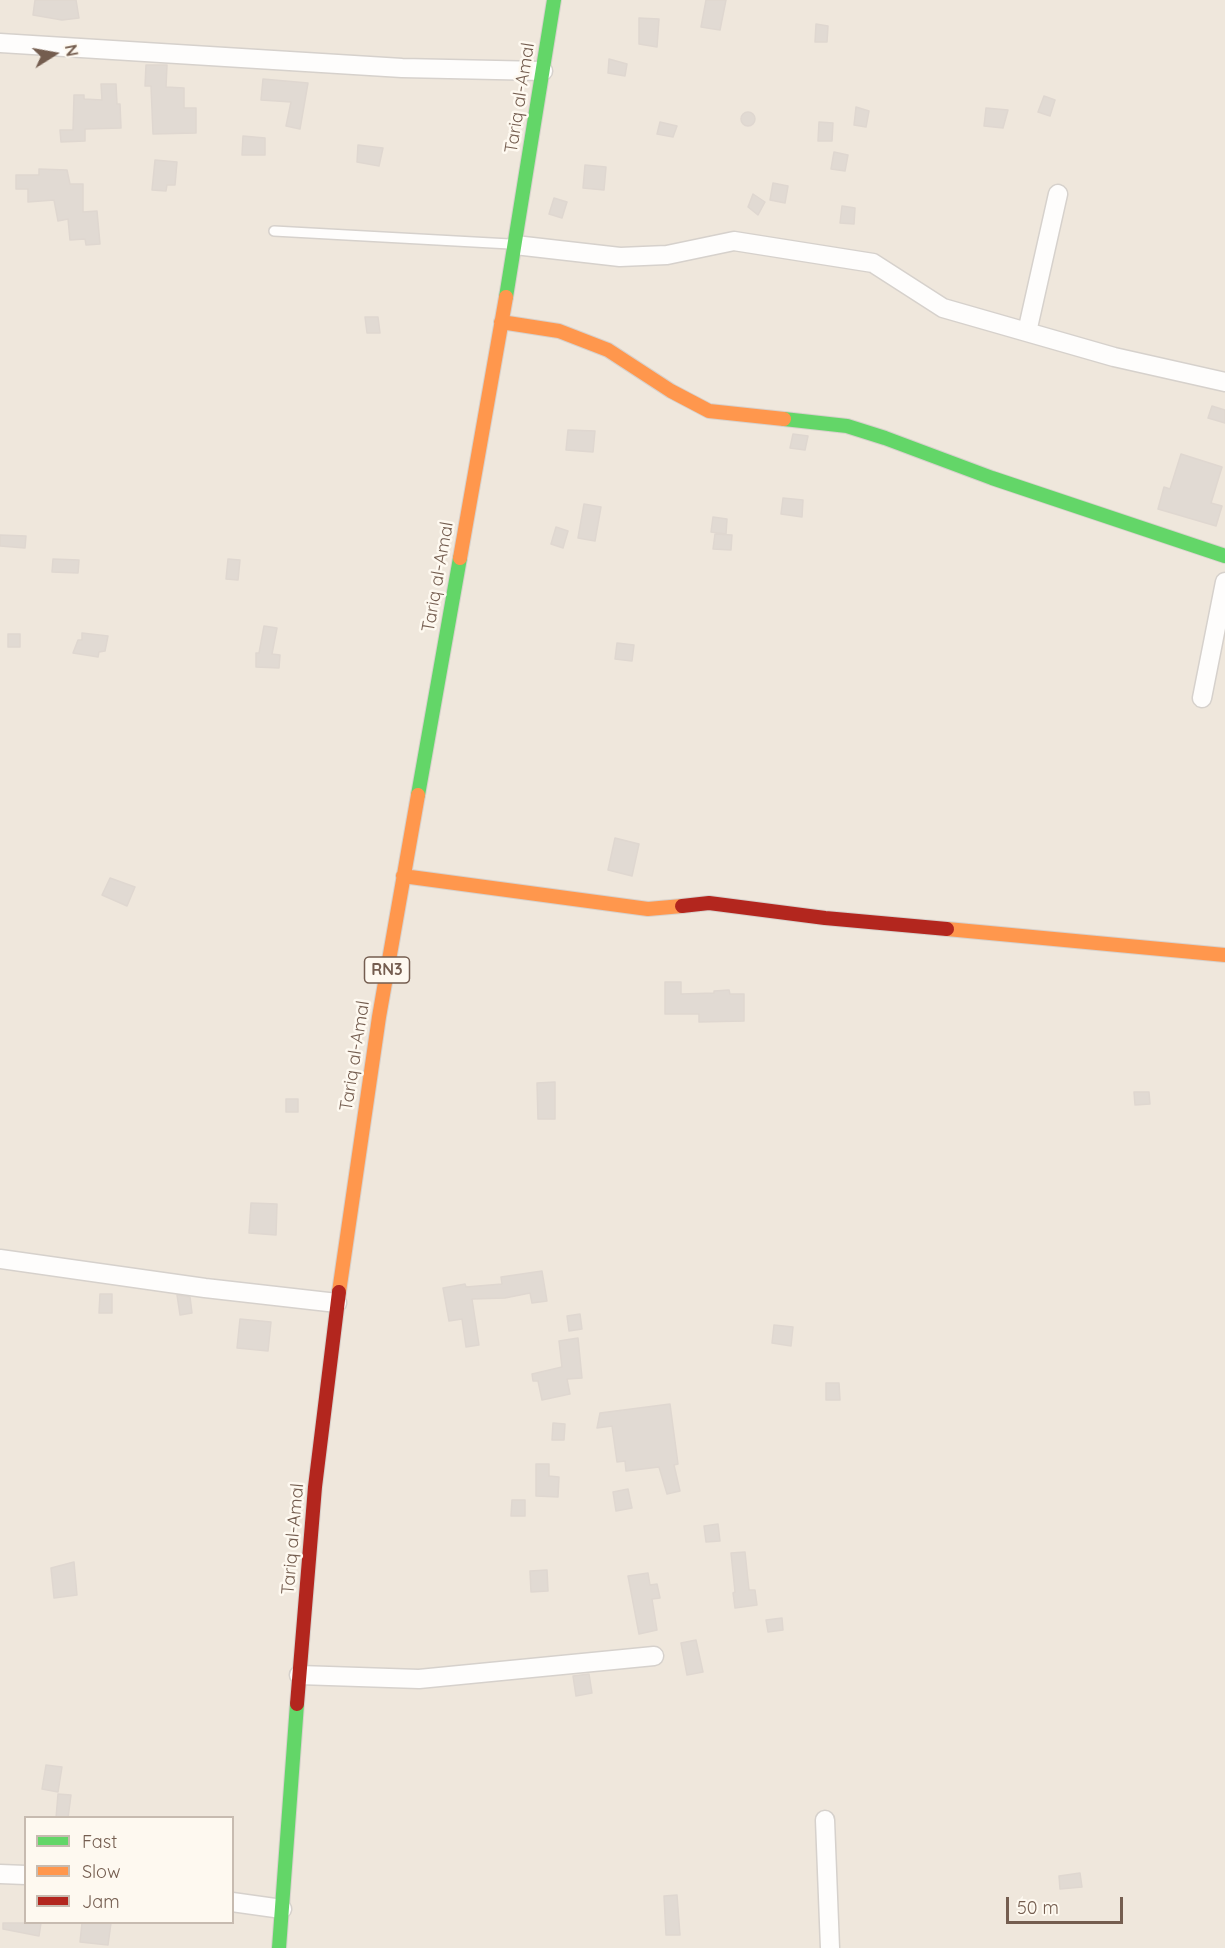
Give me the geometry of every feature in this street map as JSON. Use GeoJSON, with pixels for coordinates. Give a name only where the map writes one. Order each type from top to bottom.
{"type":"FeatureCollection","features":[{"type":"Feature","properties":{"kind":"main road","name":"Tariq al-Amal"},"geometry":{"type":"LineString","coordinates":[[279,1948],[315,1487],[337,1303],[379,1017],[515,245],[554,0]]}},
{"type":"Feature","properties":{"kind":"main road"},"geometry":{"type":"LineString","coordinates":[[501,322],[559,331],[608,350],[671,391],[709,411],[847,426],[992,478],[1225,556]]}},
{"type":"Feature","properties":{"kind":"main road"},"geometry":{"type":"LineString","coordinates":[[404,876],[648,909],[709,903],[825,918],[1225,955]]}},
{"type":"Feature","properties":{"kind":"street"},"geometry":{"type":"LineString","coordinates":[[0,43],[402,68],[543,71]]}},
{"type":"Feature","properties":{"kind":"street"},"geometry":{"type":"LineString","coordinates":[[1027,332],[1058,194]]}},
{"type":"Feature","properties":{"kind":"street"},"geometry":{"type":"LineString","coordinates":[[515,245],[620,257],[667,255],[734,241],[873,263],[943,308],[1114,357],[1225,382]]}},
{"type":"Feature","properties":{"kind":"street"},"geometry":{"type":"LineString","coordinates":[[1202,698],[1225,582]]}},
{"type":"Feature","properties":{"kind":"street"},"geometry":{"type":"LineString","coordinates":[[0,1259],[205,1288],[337,1303]]}},
{"type":"Feature","properties":{"kind":"street"},"geometry":{"type":"LineString","coordinates":[[299,1675],[418,1679],[654,1656]]}},
{"type":"Feature","properties":{"kind":"street"},"geometry":{"type":"LineString","coordinates":[[825,1820],[830,1948]]}},
{"type":"Feature","properties":{"kind":"street"},"geometry":{"type":"LineString","coordinates":[[0,1874],[24,1875]]}},
{"type":"Feature","properties":{"kind":"street"},"geometry":{"type":"LineString","coordinates":[[234,1902],[282,1909]]}},
{"type":"Feature","properties":{"kind":"lane"},"geometry":{"type":"LineString","coordinates":[[274,231],[515,245]]}},
{"type":"Feature","properties":{"kind":"shaded area"},"geometry":{"type":"Polygon","coordinates":[[[0,0],[1225,0],[1225,1948],[0,1948],[0,0]]]}},
{"type":"Feature","properties":{"kind":"building"},"geometry":{"type":"Polygon","coordinates":[[[35,0],[76,0],[79,18],[62,20],[33,15],[35,0]]]}},
{"type":"Feature","properties":{"kind":"building"},"geometry":{"type":"Polygon","coordinates":[[[706,0],[726,0],[720,30],[701,27],[706,0]]]}},
{"type":"Feature","properties":{"kind":"building"},"geometry":{"type":"Polygon","coordinates":[[[639,18],[659,19],[657,47],[639,44],[639,18]]]}},
{"type":"Feature","properties":{"kind":"building"},"geometry":{"type":"Polygon","coordinates":[[[816,24],[828,26],[827,42],[815,42],[816,24]]]}},
{"type":"Feature","properties":{"kind":"building"},"geometry":{"type":"Polygon","coordinates":[[[609,59],[627,64],[625,76],[608,73],[609,59]]]}},
{"type":"Feature","properties":{"kind":"building"},"geometry":{"type":"Polygon","coordinates":[[[146,65],[167,65],[166,87],[184,88],[184,108],[196,108],[196,133],[153,134],[151,86],[145,86],[146,65]]]}},
{"type":"Feature","properties":{"kind":"building"},"geometry":{"type":"Polygon","coordinates":[[[263,79],[308,83],[300,129],[286,126],[291,102],[261,100],[263,79]]]}},
{"type":"Feature","properties":{"kind":"building"},"geometry":{"type":"Polygon","coordinates":[[[101,84],[116,84],[121,128],[85,129],[85,141],[61,142],[60,130],[73,130],[74,95],[84,95],[84,99],[102,100],[101,84]]]}},
{"type":"Feature","properties":{"kind":"building"},"geometry":{"type":"Polygon","coordinates":[[[1044,96],[1055,100],[1050,116],[1038,112],[1044,96]]]}},
{"type":"Feature","properties":{"kind":"building"},"geometry":{"type":"Polygon","coordinates":[[[856,107],[869,111],[866,127],[854,125],[856,107]]]}},
{"type":"Feature","properties":{"kind":"building"},"geometry":{"type":"Polygon","coordinates":[[[986,108],[1008,110],[1003,128],[984,126],[986,108]]]}},
{"type":"Feature","properties":{"kind":"building"},"geometry":{"type":"Polygon","coordinates":[[[748,112],[753,114],[755,119],[753,124],[748,126],[743,124],[741,119],[743,114],[748,112]]]}},
{"type":"Feature","properties":{"kind":"building"},"geometry":{"type":"Polygon","coordinates":[[[660,122],[677,126],[673,137],[657,134],[660,122]]]}},
{"type":"Feature","properties":{"kind":"building"},"geometry":{"type":"Polygon","coordinates":[[[819,122],[833,123],[832,141],[818,141],[819,122]]]}},
{"type":"Feature","properties":{"kind":"building"},"geometry":{"type":"Polygon","coordinates":[[[243,136],[265,138],[265,155],[242,155],[243,136]]]}},
{"type":"Feature","properties":{"kind":"building"},"geometry":{"type":"Polygon","coordinates":[[[358,145],[383,148],[379,166],[357,162],[358,145]]]}},
{"type":"Feature","properties":{"kind":"building"},"geometry":{"type":"Polygon","coordinates":[[[834,152],[848,155],[845,171],[831,169],[834,152]]]}},
{"type":"Feature","properties":{"kind":"building"},"geometry":{"type":"Polygon","coordinates":[[[155,160],[177,162],[175,185],[167,185],[166,191],[152,190],[155,160]]]}},
{"type":"Feature","properties":{"kind":"building"},"geometry":{"type":"Polygon","coordinates":[[[585,165],[606,167],[604,190],[583,188],[585,165]]]}},
{"type":"Feature","properties":{"kind":"building"},"geometry":{"type":"Polygon","coordinates":[[[39,169],[67,170],[70,184],[83,184],[83,212],[97,211],[100,244],[86,245],[85,239],[70,240],[68,219],[58,221],[54,200],[28,202],[28,189],[16,189],[16,175],[39,175],[39,169]]]}},
{"type":"Feature","properties":{"kind":"building"},"geometry":{"type":"Polygon","coordinates":[[[773,183],[788,186],[785,203],[770,200],[773,183]]]}},
{"type":"Feature","properties":{"kind":"building"},"geometry":{"type":"Polygon","coordinates":[[[753,194],[765,202],[758,215],[748,207],[753,194]]]}},
{"type":"Feature","properties":{"kind":"building"},"geometry":{"type":"Polygon","coordinates":[[[554,198],[567,202],[562,218],[549,214],[554,198]]]}},
{"type":"Feature","properties":{"kind":"building"},"geometry":{"type":"Polygon","coordinates":[[[842,206],[855,208],[854,224],[840,223],[842,206]]]}},
{"type":"Feature","properties":{"kind":"building"},"geometry":{"type":"Polygon","coordinates":[[[365,317],[378,317],[380,333],[367,333],[365,317]]]}},
{"type":"Feature","properties":{"kind":"building"},"geometry":{"type":"Polygon","coordinates":[[[1212,406],[1225,410],[1225,423],[1208,418],[1212,406]]]}},
{"type":"Feature","properties":{"kind":"building"},"geometry":{"type":"Polygon","coordinates":[[[568,430],[595,431],[593,452],[566,450],[568,430]]]}},
{"type":"Feature","properties":{"kind":"building"},"geometry":{"type":"Polygon","coordinates":[[[793,434],[808,436],[805,450],[790,448],[793,434]]]}},
{"type":"Feature","properties":{"kind":"building"},"geometry":{"type":"Polygon","coordinates":[[[1181,454],[1222,467],[1211,503],[1222,506],[1216,526],[1158,509],[1164,487],[1170,489],[1181,454]]]}},
{"type":"Feature","properties":{"kind":"building"},"geometry":{"type":"Polygon","coordinates":[[[783,498],[803,500],[802,517],[781,514],[783,498]]]}},
{"type":"Feature","properties":{"kind":"building"},"geometry":{"type":"Polygon","coordinates":[[[584,504],[601,507],[595,541],[578,538],[584,504]]]}},
{"type":"Feature","properties":{"kind":"building"},"geometry":{"type":"Polygon","coordinates":[[[713,517],[727,519],[726,534],[711,532],[713,517]]]}},
{"type":"Feature","properties":{"kind":"building"},"geometry":{"type":"Polygon","coordinates":[[[556,527],[568,531],[563,548],[551,544],[556,527]]]}},
{"type":"Feature","properties":{"kind":"building"},"geometry":{"type":"Polygon","coordinates":[[[715,534],[732,535],[731,550],[713,549],[715,534]]]}},
{"type":"Feature","properties":{"kind":"building"},"geometry":{"type":"Polygon","coordinates":[[[0,535],[26,536],[25,548],[0,546],[0,535]]]}},
{"type":"Feature","properties":{"kind":"building"},"geometry":{"type":"Polygon","coordinates":[[[53,559],[79,560],[78,573],[52,572],[53,559]]]}},
{"type":"Feature","properties":{"kind":"building"},"geometry":{"type":"Polygon","coordinates":[[[228,559],[240,560],[238,580],[226,579],[228,559]]]}},
{"type":"Feature","properties":{"kind":"building"},"geometry":{"type":"Polygon","coordinates":[[[264,626],[277,628],[272,654],[280,655],[279,668],[256,667],[256,653],[259,653],[264,626]]]}},
{"type":"Feature","properties":{"kind":"building"},"geometry":{"type":"Polygon","coordinates":[[[82,633],[108,636],[105,651],[99,652],[98,657],[73,653],[78,640],[82,640],[82,633]]]}},
{"type":"Feature","properties":{"kind":"building"},"geometry":{"type":"Polygon","coordinates":[[[8,634],[20,634],[20,647],[8,647],[8,634]]]}},
{"type":"Feature","properties":{"kind":"building"},"geometry":{"type":"Polygon","coordinates":[[[617,643],[634,645],[632,661],[615,659],[617,643]]]}},
{"type":"Feature","properties":{"kind":"building"},"geometry":{"type":"Polygon","coordinates":[[[615,838],[639,844],[632,876],[608,870],[615,838]]]}},
{"type":"Feature","properties":{"kind":"building"},"geometry":{"type":"Polygon","coordinates":[[[110,878],[135,887],[127,906],[102,895],[110,878]]]}},
{"type":"Feature","properties":{"kind":"building"},"geometry":{"type":"Polygon","coordinates":[[[665,982],[681,982],[681,994],[729,990],[730,994],[744,994],[744,1021],[699,1022],[699,1014],[665,1014],[665,982]]]}},
{"type":"Feature","properties":{"kind":"building"},"geometry":{"type":"Polygon","coordinates":[[[555,1082],[555,1119],[538,1119],[537,1083],[555,1082]]]}},
{"type":"Feature","properties":{"kind":"building"},"geometry":{"type":"Polygon","coordinates":[[[1134,1092],[1149,1092],[1150,1104],[1135,1105],[1134,1092]]]}},
{"type":"Feature","properties":{"kind":"building"},"geometry":{"type":"Polygon","coordinates":[[[286,1099],[298,1099],[298,1112],[286,1112],[286,1099]]]}},
{"type":"Feature","properties":{"kind":"building"},"geometry":{"type":"Polygon","coordinates":[[[251,1203],[277,1204],[276,1235],[249,1233],[251,1203]]]}},
{"type":"Feature","properties":{"kind":"building"},"geometry":{"type":"Polygon","coordinates":[[[542,1271],[547,1301],[532,1303],[530,1293],[505,1298],[472,1299],[479,1345],[466,1347],[462,1319],[449,1321],[443,1288],[465,1284],[466,1287],[502,1284],[501,1277],[542,1271]]]}},
{"type":"Feature","properties":{"kind":"building"},"geometry":{"type":"Polygon","coordinates":[[[100,1294],[112,1294],[112,1313],[99,1313],[100,1294]]]}},
{"type":"Feature","properties":{"kind":"building"},"geometry":{"type":"Polygon","coordinates":[[[177,1295],[190,1297],[192,1313],[180,1315],[177,1295]]]}},
{"type":"Feature","properties":{"kind":"building"},"geometry":{"type":"Polygon","coordinates":[[[580,1314],[582,1329],[569,1331],[567,1316],[580,1314]]]}},
{"type":"Feature","properties":{"kind":"building"},"geometry":{"type":"Polygon","coordinates":[[[240,1319],[271,1322],[268,1351],[237,1348],[240,1319]]]}},
{"type":"Feature","properties":{"kind":"building"},"geometry":{"type":"Polygon","coordinates":[[[774,1325],[793,1327],[791,1346],[772,1343],[774,1325]]]}},
{"type":"Feature","properties":{"kind":"building"},"geometry":{"type":"Polygon","coordinates":[[[578,1338],[582,1378],[567,1379],[570,1394],[542,1400],[538,1381],[533,1381],[532,1374],[562,1367],[559,1341],[578,1338]]]}},
{"type":"Feature","properties":{"kind":"building"},"geometry":{"type":"Polygon","coordinates":[[[826,1383],[839,1383],[840,1400],[826,1400],[826,1383]]]}},
{"type":"Feature","properties":{"kind":"building"},"geometry":{"type":"Polygon","coordinates":[[[670,1404],[678,1464],[674,1465],[680,1491],[667,1494],[659,1467],[626,1471],[625,1461],[617,1462],[612,1426],[597,1428],[600,1413],[670,1404]]]}},
{"type":"Feature","properties":{"kind":"building"},"geometry":{"type":"Polygon","coordinates":[[[553,1423],[565,1424],[564,1440],[552,1440],[553,1423]]]}},
{"type":"Feature","properties":{"kind":"building"},"geometry":{"type":"Polygon","coordinates":[[[536,1464],[549,1464],[549,1476],[559,1477],[558,1497],[536,1496],[536,1464]]]}},
{"type":"Feature","properties":{"kind":"building"},"geometry":{"type":"Polygon","coordinates":[[[628,1489],[632,1508],[616,1511],[613,1492],[628,1489]]]}},
{"type":"Feature","properties":{"kind":"building"},"geometry":{"type":"Polygon","coordinates":[[[512,1500],[525,1500],[525,1516],[511,1516],[512,1500]]]}},
{"type":"Feature","properties":{"kind":"building"},"geometry":{"type":"Polygon","coordinates":[[[718,1524],[720,1541],[706,1542],[704,1526],[718,1524]]]}},
{"type":"Feature","properties":{"kind":"building"},"geometry":{"type":"Polygon","coordinates":[[[745,1552],[749,1590],[755,1590],[757,1605],[735,1608],[731,1553],[745,1552]]]}},
{"type":"Feature","properties":{"kind":"building"},"geometry":{"type":"Polygon","coordinates":[[[74,1562],[77,1595],[54,1598],[51,1568],[74,1562]]]}},
{"type":"Feature","properties":{"kind":"building"},"geometry":{"type":"Polygon","coordinates":[[[547,1570],[548,1591],[531,1592],[530,1571],[547,1570]]]}},
{"type":"Feature","properties":{"kind":"building"},"geometry":{"type":"Polygon","coordinates":[[[648,1573],[650,1585],[657,1584],[660,1598],[652,1599],[657,1630],[639,1634],[628,1576],[648,1573]]]}},
{"type":"Feature","properties":{"kind":"building"},"geometry":{"type":"Polygon","coordinates":[[[782,1618],[783,1630],[768,1632],[766,1620],[782,1618]]]}},
{"type":"Feature","properties":{"kind":"building"},"geometry":{"type":"Polygon","coordinates":[[[696,1640],[703,1672],[687,1675],[681,1643],[696,1640]]]}},
{"type":"Feature","properties":{"kind":"building"},"geometry":{"type":"Polygon","coordinates":[[[589,1674],[592,1693],[576,1696],[573,1676],[589,1674]]]}},
{"type":"Feature","properties":{"kind":"building"},"geometry":{"type":"Polygon","coordinates":[[[46,1765],[62,1767],[58,1792],[42,1789],[46,1765]]]}},
{"type":"Feature","properties":{"kind":"building"},"geometry":{"type":"Polygon","coordinates":[[[58,1794],[71,1795],[68,1816],[56,1816],[58,1794]]]}},
{"type":"Feature","properties":{"kind":"building"},"geometry":{"type":"Polygon","coordinates":[[[1080,1873],[1082,1887],[1060,1889],[1059,1876],[1080,1873]]]}},
{"type":"Feature","properties":{"kind":"building"},"geometry":{"type":"Polygon","coordinates":[[[677,1895],[680,1935],[666,1935],[664,1896],[677,1895]]]}},
{"type":"Feature","properties":{"kind":"building"},"geometry":{"type":"Polygon","coordinates":[[[3,1923],[41,1924],[39,1936],[3,1929],[3,1923]]]}},
{"type":"Feature","properties":{"kind":"building"},"geometry":{"type":"Polygon","coordinates":[[[82,1924],[111,1924],[108,1945],[80,1942],[82,1924]]]}},
{"type":"Feature","properties":{"kind":"traffic: fast"},"geometry":{"type":"LineString","coordinates":[[506,297],[554,0]]}},
{"type":"Feature","properties":{"kind":"traffic: fast"},"geometry":{"type":"LineString","coordinates":[[784,419],[847,426],[992,478],[1225,556]]}},
{"type":"Feature","properties":{"kind":"traffic: fast"},"geometry":{"type":"LineString","coordinates":[[418,795],[460,558]]}},
{"type":"Feature","properties":{"kind":"traffic: fast"},"geometry":{"type":"LineString","coordinates":[[279,1948],[297,1704]]}},
{"type":"Feature","properties":{"kind":"traffic: slow"},"geometry":{"type":"LineString","coordinates":[[460,558],[506,297]]}},
{"type":"Feature","properties":{"kind":"traffic: slow"},"geometry":{"type":"LineString","coordinates":[[501,322],[559,331],[608,350],[671,391],[709,411],[784,419]]}},
{"type":"Feature","properties":{"kind":"traffic: slow"},"geometry":{"type":"LineString","coordinates":[[339,1292],[379,1017],[418,795]]}},
{"type":"Feature","properties":{"kind":"traffic: slow"},"geometry":{"type":"LineString","coordinates":[[403,876],[648,909],[682,906]]}},
{"type":"Feature","properties":{"kind":"traffic: slow"},"geometry":{"type":"LineString","coordinates":[[947,929],[1225,955]]}},
{"type":"Feature","properties":{"kind":"traffic: jam"},"geometry":{"type":"LineString","coordinates":[[682,906],[709,903],[825,918],[947,929]]}},
{"type":"Feature","properties":{"kind":"traffic: jam"},"geometry":{"type":"LineString","coordinates":[[297,1704],[315,1487],[339,1292]]}}]}
